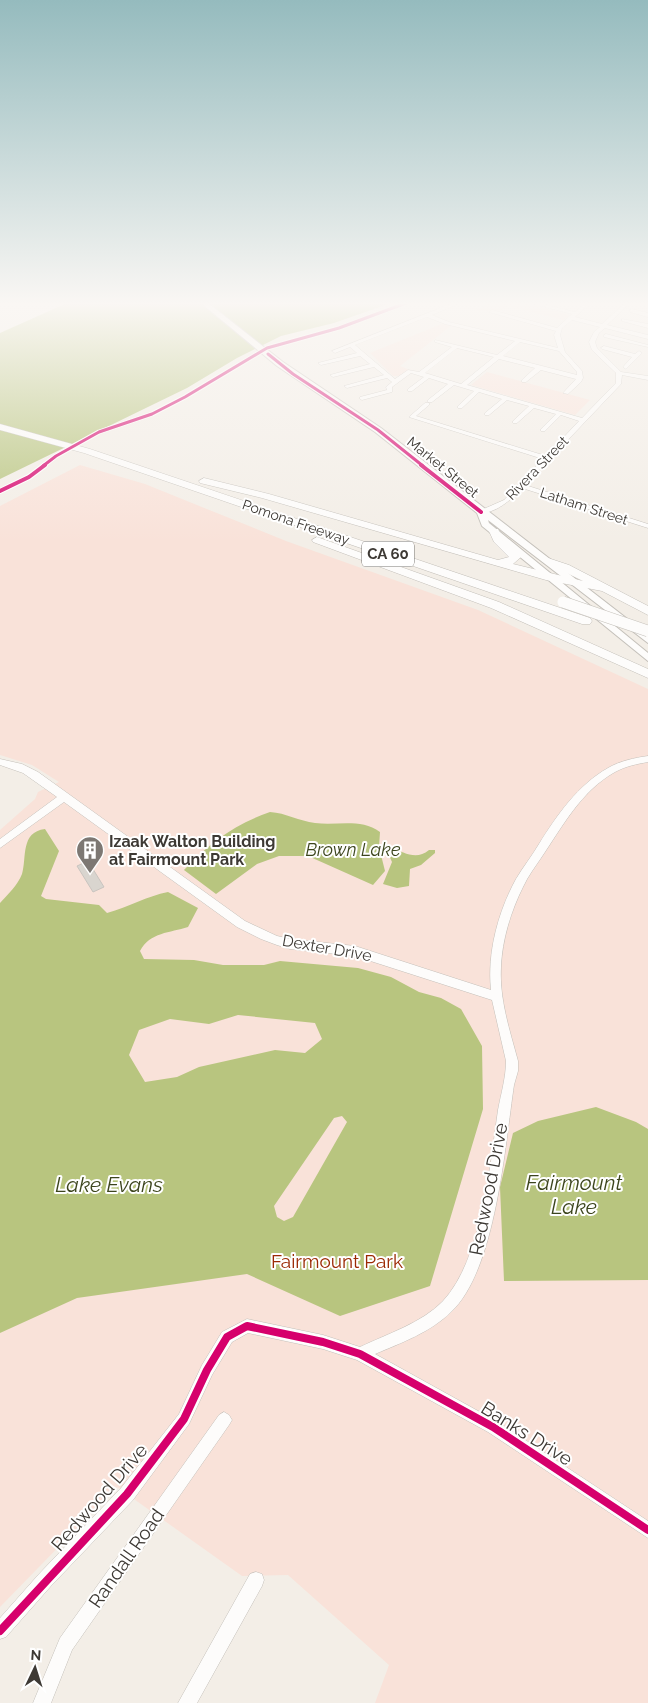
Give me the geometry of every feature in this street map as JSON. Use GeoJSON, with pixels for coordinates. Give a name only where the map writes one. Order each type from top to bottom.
{"type":"FeatureCollection","features":[{"type":"Feature","properties":{"kind":"highway","name":"Pomona Freeway"},"geometry":{"type":"LineString","coordinates":[[0,417],[99,446],[648,631]]}},
{"type":"Feature","properties":{"kind":"highway","name":"Pomona Freeway"},"geometry":{"type":"LineString","coordinates":[[0,427],[87,452],[190,486],[648,641]]}},
{"type":"Feature","properties":{"kind":"highway"},"geometry":{"type":"LineString","coordinates":[[204,481],[265,496],[550,578],[602,588]]}},
{"type":"Feature","properties":{"kind":"highway"},"geometry":{"type":"LineString","coordinates":[[190,486],[208,497],[494,605],[648,674]]}},
{"type":"Feature","properties":{"kind":"highway"},"geometry":{"type":"LineString","coordinates":[[494,531],[498,540],[515,557],[509,562],[497,563]]}},
{"type":"Feature","properties":{"kind":"highway"},"geometry":{"type":"LineString","coordinates":[[548,561],[564,567],[648,611]]}},
{"type":"Feature","properties":{"kind":"main road","name":"Market Street"},"geometry":{"type":"LineString","coordinates":[[306,382],[378,430],[481,512],[497,520],[648,641]]}},
{"type":"Feature","properties":{"kind":"main road","name":"Market Street"},"geometry":{"type":"LineString","coordinates":[[481,512],[485,524],[648,658]]}},
{"type":"Feature","properties":{"kind":"street"},"geometry":{"type":"LineString","coordinates":[[347,386],[361,382]]}},
{"type":"Feature","properties":{"kind":"street"},"geometry":{"type":"LineString","coordinates":[[362,398],[390,391],[389,386],[393,382]]}},
{"type":"Feature","properties":{"kind":"street"},"geometry":{"type":"LineString","coordinates":[[410,390],[420,382]]}},
{"type":"Feature","properties":{"kind":"street"},"geometry":{"type":"LineString","coordinates":[[462,386],[467,382]]}},
{"type":"Feature","properties":{"kind":"street"},"geometry":{"type":"LineString","coordinates":[[566,393],[576,382]]}},
{"type":"Feature","properties":{"kind":"street","name":"Rivera Street"},"geometry":{"type":"LineString","coordinates":[[481,512],[501,504],[521,486],[619,382]]}},
{"type":"Feature","properties":{"kind":"street"},"geometry":{"type":"LineString","coordinates":[[546,458],[412,417],[453,383],[584,420]]}},
{"type":"Feature","properties":{"kind":"street"},"geometry":{"type":"LineString","coordinates":[[460,406],[478,390]]}},
{"type":"Feature","properties":{"kind":"street"},"geometry":{"type":"LineString","coordinates":[[487,414],[506,398]]}},
{"type":"Feature","properties":{"kind":"street"},"geometry":{"type":"LineString","coordinates":[[514,422],[533,406]]}},
{"type":"Feature","properties":{"kind":"street"},"geometry":{"type":"LineString","coordinates":[[543,430],[560,413]]}},
{"type":"Feature","properties":{"kind":"street","name":"Latham Street"},"geometry":{"type":"LineString","coordinates":[[521,486],[648,526]]}},
{"type":"Feature","properties":{"kind":"street","name":"Redwood Drive"},"geometry":{"type":"LineString","coordinates":[[0,1632],[45,1580],[127,1494],[184,1419],[207,1370],[227,1337],[247,1326],[323,1342],[360,1354],[425,1322],[449,1306],[463,1286],[478,1257],[512,1071],[512,1060],[497,997],[496,958],[505,918],[516,889],[575,800],[597,780],[619,765],[648,759]]}},
{"type":"Feature","properties":{"kind":"street","name":"Dexter Drive"},"geometry":{"type":"LineString","coordinates":[[0,762],[9,763],[38,776],[64,797],[241,924],[266,938],[290,944],[348,949],[376,956],[460,987],[497,997]]}},
{"type":"Feature","properties":{"kind":"street"},"geometry":{"type":"LineString","coordinates":[[0,844],[64,797]]}},
{"type":"Feature","properties":{"kind":"street","name":"Banks Drive"},"geometry":{"type":"LineString","coordinates":[[360,1354],[493,1426],[648,1530]]}},
{"type":"Feature","properties":{"kind":"street","name":"Randall Road"},"geometry":{"type":"LineString","coordinates":[[42,1703],[66,1644],[224,1420]]}},
{"type":"Feature","properties":{"kind":"street"},"geometry":{"type":"LineString","coordinates":[[187,1703],[256,1580]]}},
{"type":"Feature","properties":{"kind":"green space"},"geometry":{"type":"Polygon","coordinates":[[[474,382],[526,382],[590,400],[575,415],[471,385],[474,382]]]}},
{"type":"Feature","properties":{"kind":"green space","name":"Fairmount Park"},"geometry":{"type":"Polygon","coordinates":[[[80,465],[145,484],[286,541],[478,610],[648,689],[648,1703],[375,1703],[389,1665],[288,1575],[242,1576],[117,1487],[0,1607],[0,830],[35,799],[38,792],[59,782],[32,765],[0,755],[0,506],[80,465]]]}},
{"type":"Feature","properties":{"kind":"water"},"geometry":{"type":"Polygon","coordinates":[[[0,382],[196,382],[187,388],[0,479],[0,382]]]}},
{"type":"Feature","properties":{"kind":"water","name":"Brown Lake"},"geometry":{"type":"Polygon","coordinates":[[[270,812],[315,823],[349,823],[373,828],[380,832],[379,847],[385,871],[373,885],[308,856],[279,856],[257,864],[216,894],[184,870],[223,835],[270,812]]]}},
{"type":"Feature","properties":{"kind":"water","name":"Lake Evans"},"geometry":{"type":"Polygon","coordinates":[[[45,829],[59,851],[41,896],[46,899],[99,905],[107,913],[168,892],[198,908],[188,927],[161,934],[149,940],[140,951],[144,959],[194,960],[223,965],[264,965],[280,961],[358,968],[391,977],[419,992],[441,998],[461,1009],[482,1046],[483,1109],[430,1286],[340,1316],[247,1274],[77,1298],[0,1333],[0,903],[20,878],[28,840],[37,831],[45,829]],[[238,1015],[209,1024],[170,1019],[139,1030],[129,1055],[145,1082],[177,1077],[199,1067],[275,1050],[305,1053],[322,1039],[315,1023],[238,1015]],[[342,1116],[334,1118],[274,1206],[277,1217],[284,1221],[293,1217],[347,1122],[342,1116]]]}},
{"type":"Feature","properties":{"kind":"water"},"geometry":{"type":"Polygon","coordinates":[[[391,848],[415,855],[429,850],[435,850],[435,853],[421,865],[410,869],[409,886],[397,888],[383,884],[392,862],[388,853],[391,848]]]}},
{"type":"Feature","properties":{"kind":"water","name":"Fairmount Lake"},"geometry":{"type":"Polygon","coordinates":[[[596,1107],[636,1122],[648,1129],[648,1280],[504,1281],[500,1187],[513,1133],[538,1121],[596,1107]]]}},
{"type":"Feature","properties":{"kind":"building","name":"Izaak Walton Building at Fairmount Park"},"geometry":{"type":"Polygon","coordinates":[[[88,861],[104,887],[93,892],[77,866],[88,861]]]}},
{"type":"Feature","properties":{"kind":"cycle path"},"geometry":{"type":"LineString","coordinates":[[0,491],[29,477],[56,456],[99,432],[152,414],[209,382]]}},
{"type":"Feature","properties":{"kind":"cycle path"},"geometry":{"type":"LineString","coordinates":[[306,382],[378,430],[481,512]]}},
{"type":"Feature","properties":{"kind":"cycle path"},"geometry":{"type":"LineString","coordinates":[[0,1631],[45,1580],[127,1494],[184,1419],[207,1370],[227,1337],[247,1326],[323,1342],[360,1354],[493,1427],[648,1530]]}},
{"type":"Feature","properties":{"kind":"place","name":"Izaak Walton Building at Fairmount Park"},"geometry":{"type":"Point","coordinates":[90,874]}}]}
